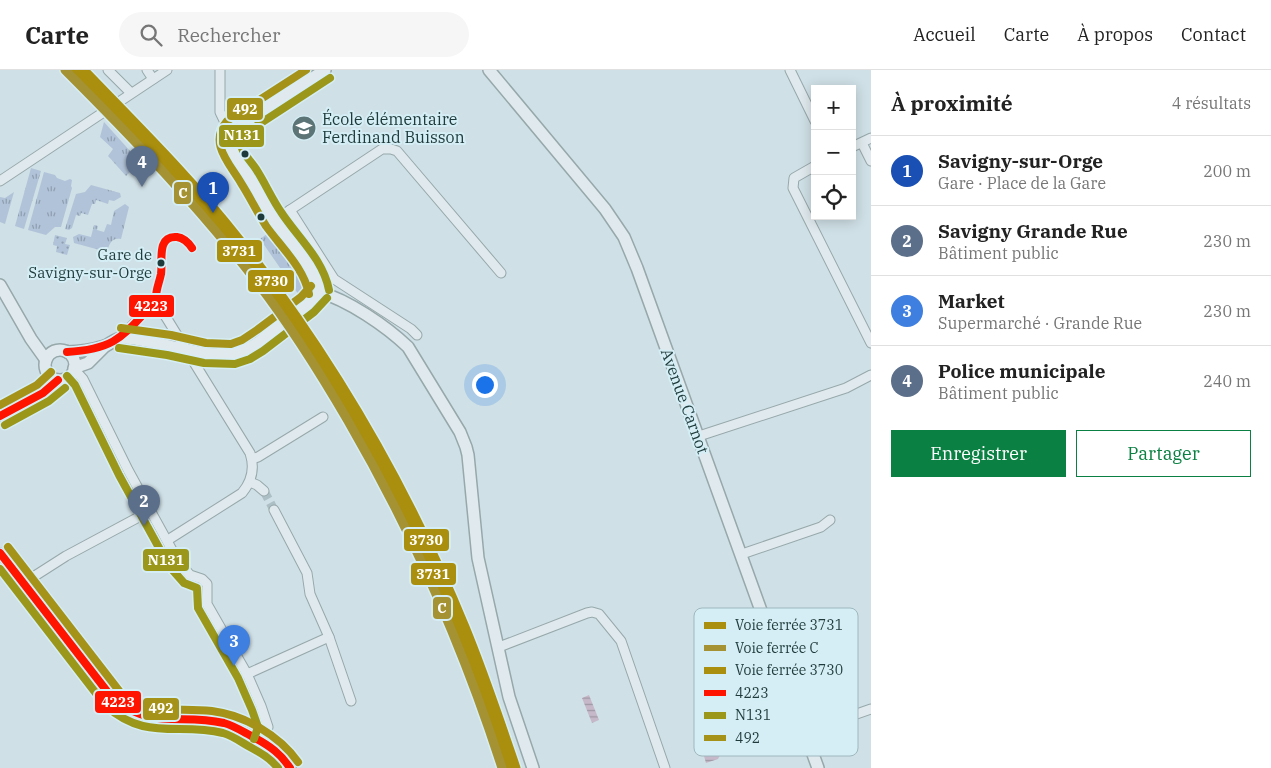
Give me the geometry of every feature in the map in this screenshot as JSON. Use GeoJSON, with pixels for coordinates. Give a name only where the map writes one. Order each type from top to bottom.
{"type":"FeatureCollection","features":[{"type":"Feature","properties":{"kind":"street"},"geometry":{"type":"LineString","coordinates":[[108,70],[131,93]]}},
{"type":"Feature","properties":{"kind":"street"},"geometry":{"type":"LineString","coordinates":[[147,70],[153,80]]}},
{"type":"Feature","properties":{"kind":"street"},"geometry":{"type":"LineString","coordinates":[[0,181],[167,70]]}},
{"type":"Feature","properties":{"kind":"street"},"geometry":{"type":"LineString","coordinates":[[220,70],[220,112],[243,155],[247,174]]}},
{"type":"Feature","properties":{"kind":"street"},"geometry":{"type":"LineString","coordinates":[[120,338],[225,354],[239,352],[253,345],[313,300],[319,292],[317,282],[302,257],[275,220],[231,148],[234,136],[233,129],[325,70]]}},
{"type":"Feature","properties":{"kind":"street","name":"Avenue Carnot"},"geometry":{"type":"LineString","coordinates":[[488,70],[605,209],[624,237],[761,608]]}},
{"type":"Feature","properties":{"kind":"street"},"geometry":{"type":"LineString","coordinates":[[790,70],[811,114]]}},
{"type":"Feature","properties":{"kind":"street"},"geometry":{"type":"LineString","coordinates":[[856,145],[871,138]]}},
{"type":"Feature","properties":{"kind":"street"},"geometry":{"type":"LineString","coordinates":[[862,142],[871,161]]}},
{"type":"Feature","properties":{"kind":"street"},"geometry":{"type":"LineString","coordinates":[[275,220],[382,150],[391,149],[397,152],[501,273]]}},
{"type":"Feature","properties":{"kind":"street"},"geometry":{"type":"LineString","coordinates":[[811,168],[797,175],[793,181],[793,188],[871,343]]}},
{"type":"Feature","properties":{"kind":"street"},"geometry":{"type":"LineString","coordinates":[[290,210],[334,279],[411,328],[417,335]]}},
{"type":"Feature","properties":{"kind":"street"},"geometry":{"type":"LineString","coordinates":[[0,285],[30,339],[46,360]]}},
{"type":"Feature","properties":{"kind":"street"},"geometry":{"type":"LineString","coordinates":[[319,292],[352,305],[408,347],[460,432],[466,447],[471,478],[478,558],[509,697],[533,768]]}},
{"type":"Feature","properties":{"kind":"street"},"geometry":{"type":"LineString","coordinates":[[58,380],[47,374],[45,369],[46,360],[52,352],[82,351],[106,345],[120,338],[156,301],[250,453],[253,466],[250,482],[242,493],[171,538]]}},
{"type":"Feature","properties":{"kind":"street"},"geometry":{"type":"LineString","coordinates":[[0,416],[43,393],[58,380],[68,378],[74,368],[88,364],[106,345]]}},
{"type":"Feature","properties":{"kind":"street"},"geometry":{"type":"LineString","coordinates":[[67,352],[73,359],[74,368],[83,379],[150,510],[182,567],[207,584],[207,604],[247,674],[268,726],[264,742]]}},
{"type":"Feature","properties":{"kind":"street"},"geometry":{"type":"LineString","coordinates":[[698,436],[846,388],[871,375]]}},
{"type":"Feature","properties":{"kind":"street"},"geometry":{"type":"LineString","coordinates":[[252,459],[323,417]]}},
{"type":"Feature","properties":{"kind":"street"},"geometry":{"type":"LineString","coordinates":[[250,482],[264,491]]}},
{"type":"Feature","properties":{"kind":"street"},"geometry":{"type":"LineString","coordinates":[[24,584],[66,556],[150,510]]}},
{"type":"Feature","properties":{"kind":"street"},"geometry":{"type":"LineString","coordinates":[[274,510],[307,573],[310,594],[329,637],[351,701]]}},
{"type":"Feature","properties":{"kind":"street"},"geometry":{"type":"LineString","coordinates":[[742,554],[821,527],[830,520]]}},
{"type":"Feature","properties":{"kind":"street"},"geometry":{"type":"LineString","coordinates":[[0,552],[113,699],[130,712],[156,720],[223,723],[240,729],[264,742],[278,753],[290,768]]}},
{"type":"Feature","properties":{"kind":"street"},"geometry":{"type":"LineString","coordinates":[[499,648],[587,613],[599,614],[620,641],[665,768]]}},
{"type":"Feature","properties":{"kind":"street"},"geometry":{"type":"LineString","coordinates":[[247,674],[329,637]]}},
{"type":"Feature","properties":{"kind":"street"},"geometry":{"type":"LineString","coordinates":[[858,714],[871,709]]}},
{"type":"Feature","properties":{"kind":"street","name":"Avenue Carnot"},"geometry":{"type":"LineString","coordinates":[[814,756],[818,768]]}},
{"type":"Feature","properties":{"kind":"green space"},"geometry":{"type":"Polygon","coordinates":[[[104,122],[140,162],[126,176],[108,156],[113,149],[100,137],[104,122]]]}},
{"type":"Feature","properties":{"kind":"green space"},"geometry":{"type":"Polygon","coordinates":[[[31,168],[41,171],[24,229],[15,226],[31,168]]]}},
{"type":"Feature","properties":{"kind":"green space"},"geometry":{"type":"Polygon","coordinates":[[[44,172],[55,175],[57,178],[65,181],[72,180],[72,188],[61,227],[55,227],[46,235],[28,230],[44,172]]]}},
{"type":"Feature","properties":{"kind":"green space"},"geometry":{"type":"Polygon","coordinates":[[[91,185],[120,193],[121,197],[114,201],[109,200],[108,204],[96,200],[95,204],[92,204],[88,215],[81,213],[80,216],[76,215],[72,228],[69,230],[65,229],[76,194],[85,192],[91,185]]]}},
{"type":"Feature","properties":{"kind":"green space"},"geometry":{"type":"Polygon","coordinates":[[[14,192],[5,224],[0,222],[0,197],[5,198],[14,192]]]}},
{"type":"Feature","properties":{"kind":"green space"},"geometry":{"type":"Polygon","coordinates":[[[125,204],[129,207],[121,239],[115,239],[111,242],[107,252],[74,243],[73,237],[79,234],[91,237],[94,225],[98,226],[97,230],[104,232],[107,224],[111,225],[114,211],[125,204]]]}},
{"type":"Feature","properties":{"kind":"green space"},"geometry":{"type":"Polygon","coordinates":[[[271,233],[301,276],[303,292],[301,298],[260,239],[271,233]]]}},
{"type":"Feature","properties":{"kind":"green space"},"geometry":{"type":"Polygon","coordinates":[[[55,235],[67,238],[65,244],[70,245],[67,255],[56,252],[57,246],[53,245],[55,235]]]}},
{"type":"Feature","properties":{"kind":"shaded area"},"geometry":{"type":"Polygon","coordinates":[[[589,695],[599,720],[592,723],[582,698],[589,695]]]}},
{"type":"Feature","properties":{"kind":"shaded area"},"geometry":{"type":"Polygon","coordinates":[[[704,756],[720,756],[718,759],[706,763],[704,756]]]}},
{"type":"Feature","properties":{"kind":"tunnel"},"geometry":{"type":"LineString","coordinates":[[264,491],[274,510]]}},
{"type":"Feature","properties":{"kind":"rail line","name":"C"},"geometry":{"type":"LineString","coordinates":[[65,70],[140,146],[234,253],[269,298],[316,367],[348,421],[415,547],[453,634],[502,768]]}},
{"type":"Feature","properties":{"kind":"rail line","name":"3731"},"geometry":{"type":"LineString","coordinates":[[74,70],[163,161],[225,233],[277,302],[337,391],[390,485],[437,582],[472,665],[508,768]]}},
{"type":"Feature","properties":{"kind":"rail line","name":"3730"},"geometry":{"type":"LineString","coordinates":[[84,70],[164,153],[239,239],[306,330],[366,425],[419,524],[443,575],[479,662],[516,768]]}},
{"type":"Feature","properties":{"kind":"transit line","name":"492"},"geometry":{"type":"LineString","coordinates":[[306,70],[227,121],[222,129],[220,145],[227,161],[266,226],[302,275],[309,294]]}},
{"type":"Feature","properties":{"kind":"transit line","name":"N131"},"geometry":{"type":"LineString","coordinates":[[329,290],[316,259],[278,207],[245,154],[240,140],[241,136],[330,78]]}},
{"type":"Feature","properties":{"kind":"transit line","name":"4223"},"geometry":{"type":"LineString","coordinates":[[67,352],[98,348],[109,344],[127,331],[156,301],[161,274],[162,250],[166,240],[177,237],[186,241],[192,248]]}},
{"type":"Feature","properties":{"kind":"transit line","name":"492"},"geometry":{"type":"LineString","coordinates":[[121,328],[171,335],[206,343],[231,344],[242,340],[257,330],[301,297],[311,286]]}},
{"type":"Feature","properties":{"kind":"transit line","name":"N131"},"geometry":{"type":"LineString","coordinates":[[119,348],[204,363],[235,364],[250,359],[263,351],[314,312],[327,298]]}},
{"type":"Feature","properties":{"kind":"transit line","name":"492"},"geometry":{"type":"LineString","coordinates":[[0,405],[37,385],[51,372]]}},
{"type":"Feature","properties":{"kind":"transit line","name":"N131"},"geometry":{"type":"LineString","coordinates":[[67,376],[75,385],[119,475],[169,566],[184,583],[197,588],[198,608],[238,678],[252,710],[258,727],[254,739]]}},
{"type":"Feature","properties":{"kind":"transit line","name":"4223"},"geometry":{"type":"LineString","coordinates":[[0,416],[43,393],[58,380]]}},
{"type":"Feature","properties":{"kind":"transit line","name":"N131"},"geometry":{"type":"LineString","coordinates":[[5,425],[49,401],[65,388]]}},
{"type":"Feature","properties":{"kind":"transit line","name":"492"},"geometry":{"type":"LineString","coordinates":[[8,547],[120,692],[131,700],[153,708],[212,711],[236,717],[271,735],[298,762]]}},
{"type":"Feature","properties":{"kind":"transit line","name":"4223"},"geometry":{"type":"LineString","coordinates":[[0,553],[113,699],[128,709],[155,718],[208,720],[228,724],[270,747],[279,754],[290,768]]}},
{"type":"Feature","properties":{"kind":"transit line","name":"N131"},"geometry":{"type":"LineString","coordinates":[[0,569],[105,705],[120,716],[148,727],[207,730],[223,733],[234,737],[262,754],[278,768]]}},
{"type":"Feature","properties":{"kind":"place","name":"École élémentaire Ferdinand Buisson"},"geometry":{"type":"Point","coordinates":[304,128]}},
{"type":"Feature","properties":{"kind":"place","name":"Police municipale"},"geometry":{"type":"Point","coordinates":[142,187]}},
{"type":"Feature","properties":{"kind":"place","name":"Savigny-sur-Orge"},"geometry":{"type":"Point","coordinates":[213,213]}},
{"type":"Feature","properties":{"kind":"place","name":"Gare de Savigny-sur-Orge"},"geometry":{"type":"Point","coordinates":[161,263]}},
{"type":"Feature","properties":{"kind":"place","name":"Savigny Grande Rue"},"geometry":{"type":"Point","coordinates":[144,526]}},
{"type":"Feature","properties":{"kind":"place","name":"Market"},"geometry":{"type":"Point","coordinates":[234,666]}}]}
